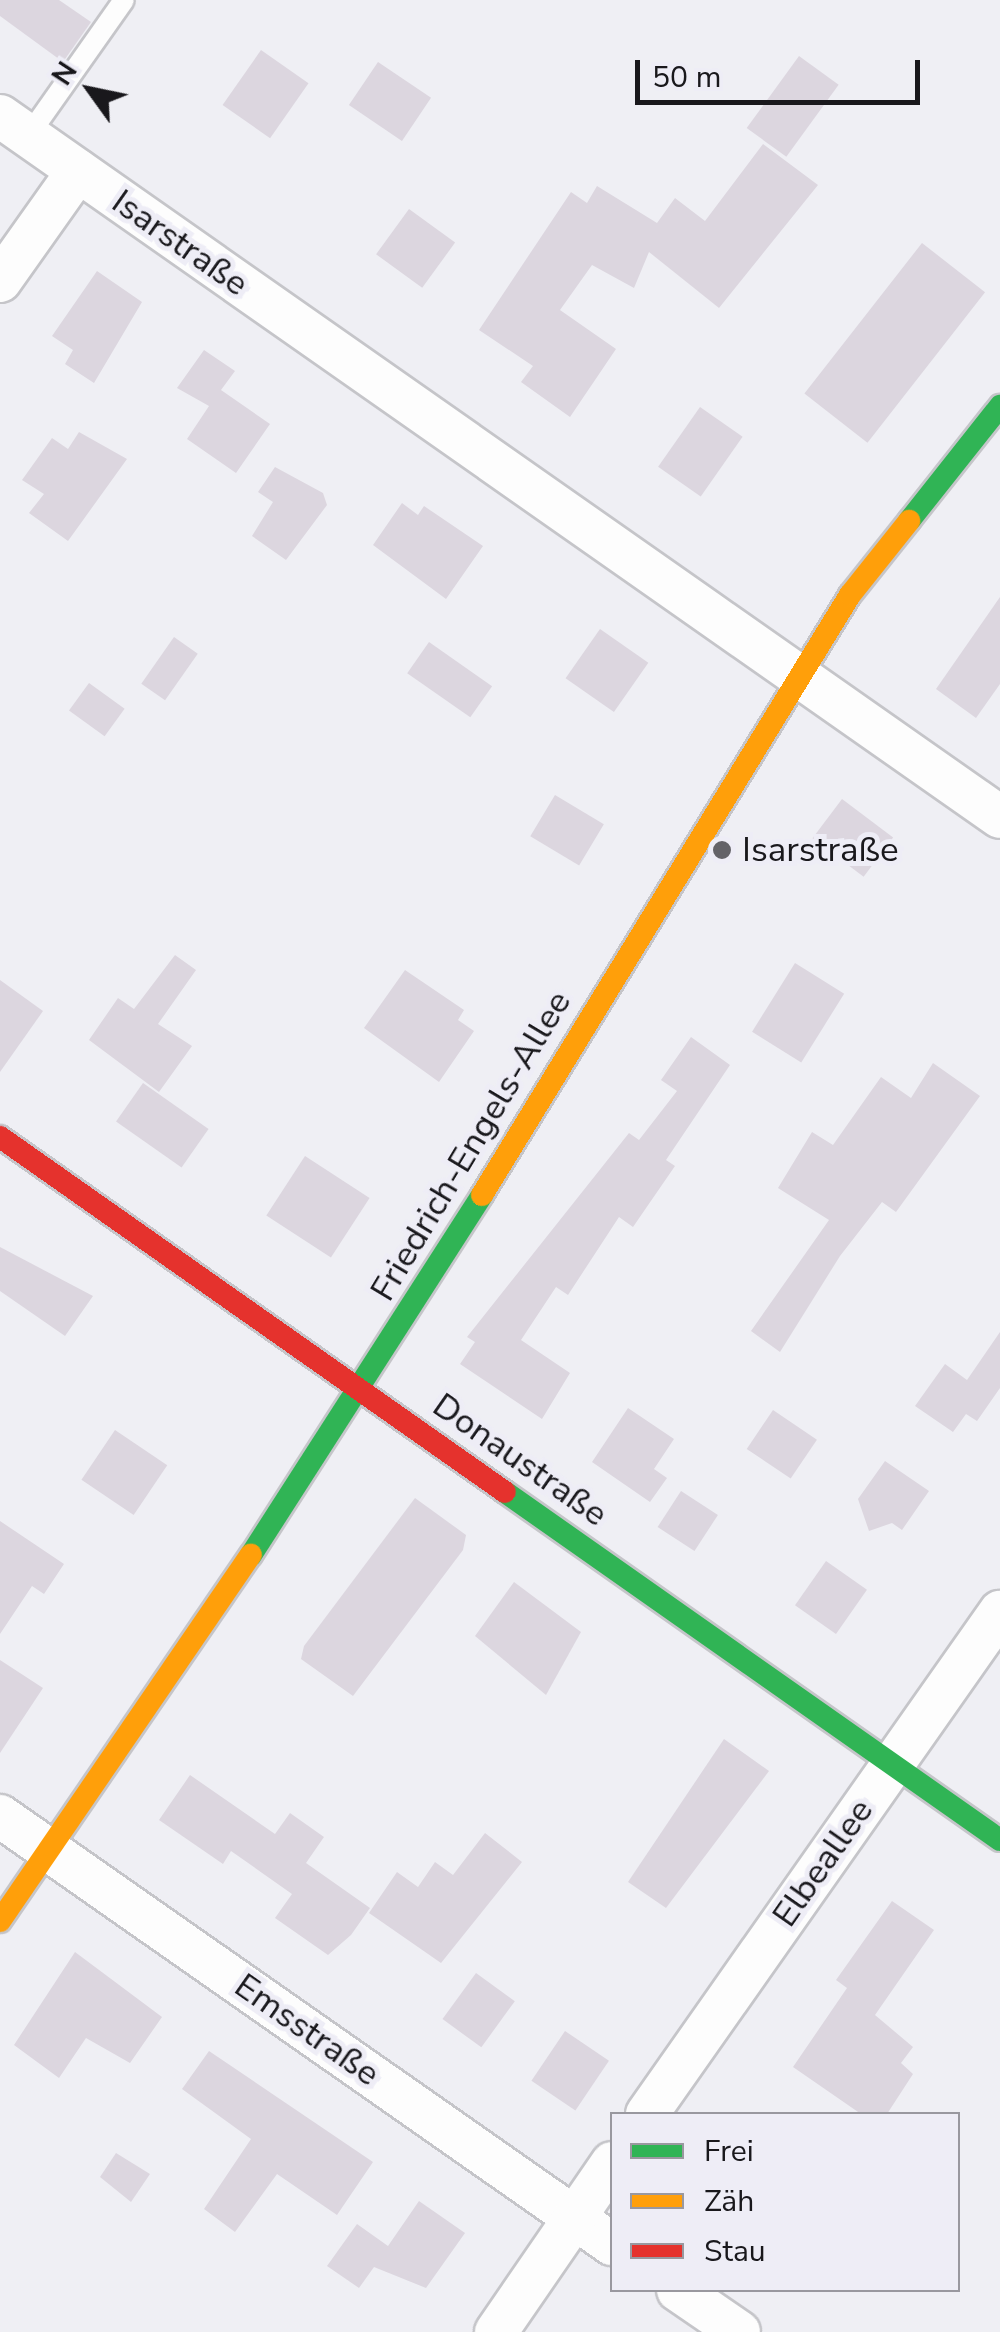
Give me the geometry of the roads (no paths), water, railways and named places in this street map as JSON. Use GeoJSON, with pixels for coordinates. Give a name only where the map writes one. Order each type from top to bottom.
{"type":"FeatureCollection","features":[{"type":"Feature","properties":{"kind":"street","name":"Isarstraße"},"geometry":{"type":"LineString","coordinates":[[14,126],[1000,817]]}},
{"type":"Feature","properties":{"kind":"street"},"geometry":{"type":"LineString","coordinates":[[0,281],[78,171]]}},
{"type":"Feature","properties":{"kind":"street","name":"Friedrich-Engels-Allee"},"geometry":{"type":"LineString","coordinates":[[0,1922],[53,1851],[362,1392],[797,676],[1000,406]]}},
{"type":"Feature","properties":{"kind":"street","name":"Donaustraße"},"geometry":{"type":"LineString","coordinates":[[0,1137],[1000,1840]]}},
{"type":"Feature","properties":{"kind":"street","name":"Elbeallee"},"geometry":{"type":"LineString","coordinates":[[647,2112],[1000,1612]]}},
{"type":"Feature","properties":{"kind":"street","name":"Emsstraße"},"geometry":{"type":"LineString","coordinates":[[0,1816],[610,2243]]}},
{"type":"Feature","properties":{"kind":"street"},"geometry":{"type":"LineString","coordinates":[[496,2332],[610,2166]]}},
{"type":"Feature","properties":{"kind":"street"},"geometry":{"type":"LineString","coordinates":[[681,2292],[739,2332]]}},
{"type":"Feature","properties":{"kind":"lane"},"geometry":{"type":"LineString","coordinates":[[14,126],[124,0]]}},
{"type":"Feature","properties":{"kind":"place","name":"Isarstraße"},"geometry":{"type":"Point","coordinates":[722,850]}}]}
